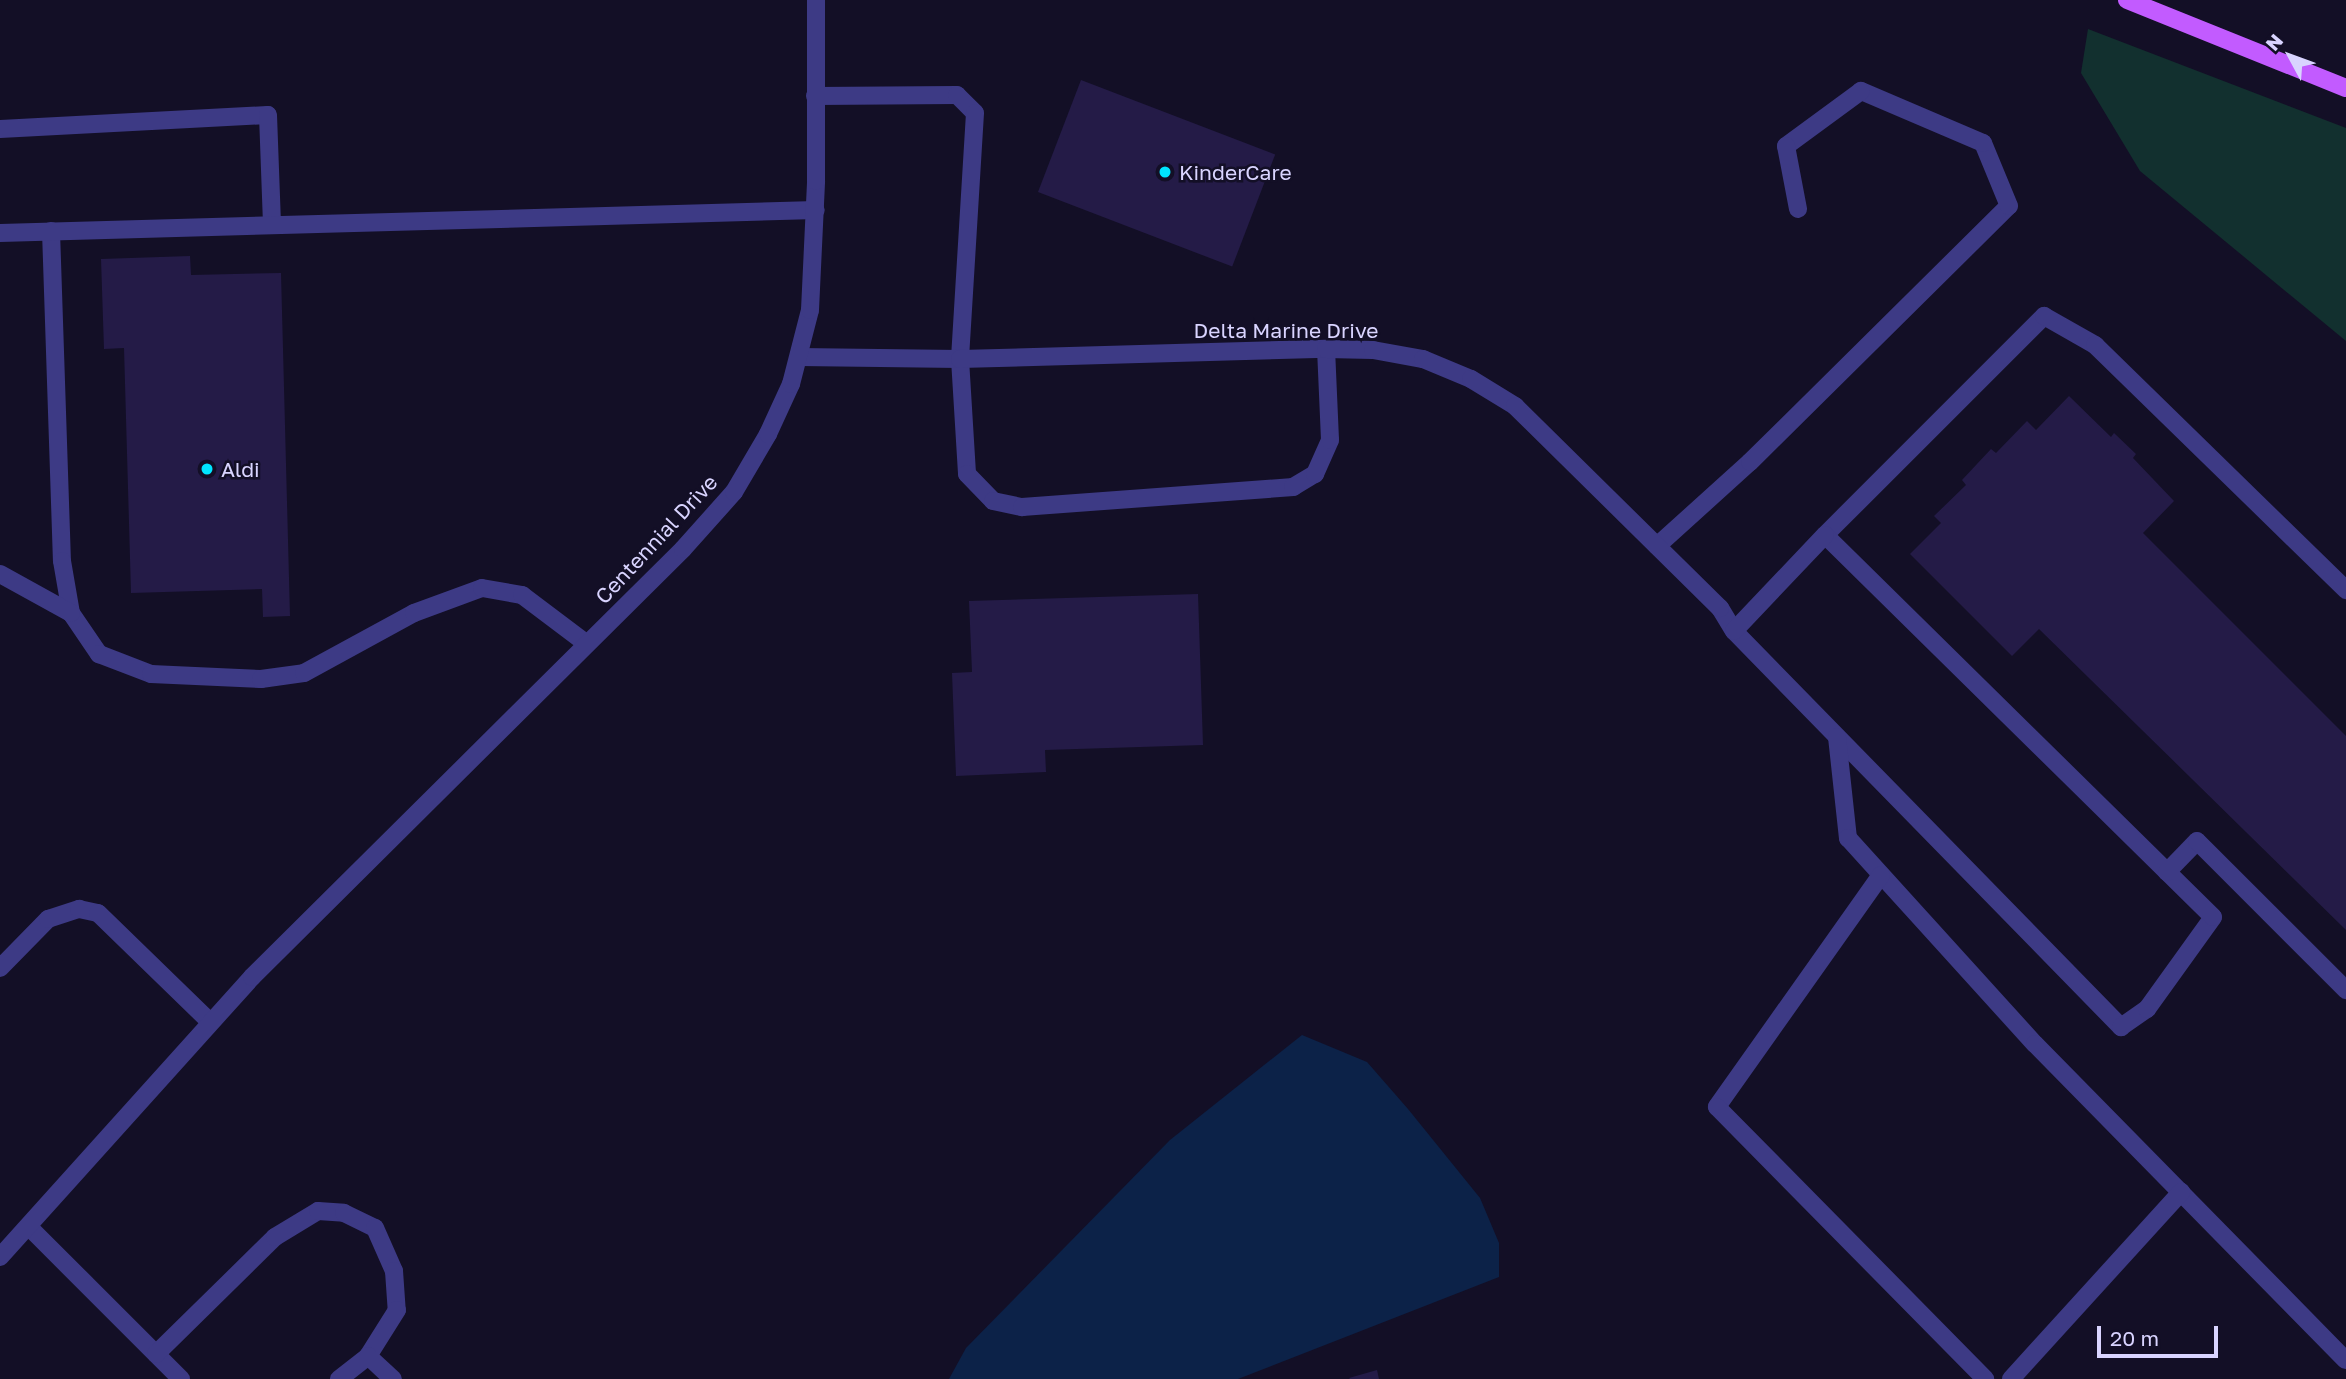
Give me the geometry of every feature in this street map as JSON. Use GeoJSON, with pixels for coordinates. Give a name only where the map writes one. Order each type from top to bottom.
{"type":"FeatureCollection","features":[{"type":"Feature","properties":{"kind":"main road"},"geometry":{"type":"LineString","coordinates":[[2127,0],[2346,88]]}},
{"type":"Feature","properties":{"kind":"street","name":"Centennial Drive"},"geometry":{"type":"LineString","coordinates":[[0,1257],[209,1021],[587,644],[734,492],[768,434],[799,357],[810,310],[816,210],[816,0]]}},
{"type":"Feature","properties":{"kind":"street"},"geometry":{"type":"LineString","coordinates":[[1657,546],[1750,463],[2009,206],[1983,143],[1861,92],[1786,146],[1798,209]]}},
{"type":"Feature","properties":{"kind":"street"},"geometry":{"type":"LineString","coordinates":[[815,96],[957,95],[975,113],[960,359],[967,474],[993,501],[1022,507],[1293,487],[1315,474],[1330,440],[1326,349]]}},
{"type":"Feature","properties":{"kind":"street"},"geometry":{"type":"LineString","coordinates":[[0,129],[268,115],[272,225]]}},
{"type":"Feature","properties":{"kind":"street"},"geometry":{"type":"LineString","coordinates":[[0,233],[816,210]]}},
{"type":"Feature","properties":{"kind":"street"},"geometry":{"type":"LineString","coordinates":[[51,231],[62,561],[71,613],[99,654],[151,674],[261,680],[304,673],[414,613],[482,588],[522,595],[587,644]]}},
{"type":"Feature","properties":{"kind":"street"},"geometry":{"type":"LineString","coordinates":[[1734,631],[1825,535],[2043,316],[2095,345],[2346,590]]}},
{"type":"Feature","properties":{"kind":"street","name":"Delta Marine Drive"},"geometry":{"type":"LineString","coordinates":[[799,357],[960,359],[1326,349],[1373,350],[1423,359],[1471,379],[1515,406],[1720,608],[1734,631],[2121,1027],[2147,1009],[2213,917],[2167,872]]}},
{"type":"Feature","properties":{"kind":"street"},"geometry":{"type":"LineString","coordinates":[[1825,535],[2167,872],[2197,841],[2346,990]]}},
{"type":"Feature","properties":{"kind":"street"},"geometry":{"type":"LineString","coordinates":[[0,574],[71,613]]}},
{"type":"Feature","properties":{"kind":"street"},"geometry":{"type":"LineString","coordinates":[[1837,737],[1848,838],[2035,1044],[2346,1360]]}},
{"type":"Feature","properties":{"kind":"street"},"geometry":{"type":"LineString","coordinates":[[1881,875],[1717,1108],[1985,1379]]}},
{"type":"Feature","properties":{"kind":"street"},"geometry":{"type":"LineString","coordinates":[[0,968],[48,919],[79,909],[98,913],[209,1021]]}},
{"type":"Feature","properties":{"kind":"street"},"geometry":{"type":"LineString","coordinates":[[2011,1379],[2181,1192]]}},
{"type":"Feature","properties":{"kind":"street"},"geometry":{"type":"LineString","coordinates":[[156,1354],[275,1237],[318,1211],[344,1213],[374,1228],[394,1271],[397,1310],[368,1356],[339,1379]]}},
{"type":"Feature","properties":{"kind":"street"},"geometry":{"type":"LineString","coordinates":[[29,1227],[181,1379]]}},
{"type":"Feature","properties":{"kind":"street"},"geometry":{"type":"LineString","coordinates":[[368,1356],[393,1379]]}},
{"type":"Feature","properties":{"kind":"green space"},"geometry":{"type":"Polygon","coordinates":[[[2088,29],[2346,128],[2346,341],[2140,171],[2081,73],[2088,29]]]}},
{"type":"Feature","properties":{"kind":"water"},"geometry":{"type":"Polygon","coordinates":[[[1302,1035],[1367,1062],[1408,1109],[1480,1198],[1499,1243],[1499,1277],[1238,1379],[949,1379],[966,1348],[1170,1140],[1302,1035]]]}},
{"type":"Feature","properties":{"kind":"building"},"geometry":{"type":"Polygon","coordinates":[[[1081,80],[1275,155],[1232,267],[1038,192],[1081,80]]]}},
{"type":"Feature","properties":{"kind":"building","name":"Aldi"},"geometry":{"type":"Polygon","coordinates":[[[190,256],[191,275],[281,273],[290,616],[263,617],[262,589],[131,593],[124,348],[104,349],[101,259],[190,256]]]}},
{"type":"Feature","properties":{"kind":"building"},"geometry":{"type":"Polygon","coordinates":[[[2069,396],[2111,437],[2114,433],[2136,454],[2133,458],[2174,501],[2143,533],[2346,736],[2346,930],[2039,629],[2012,656],[1910,554],[1941,523],[1934,516],[1966,485],[1962,480],[1991,449],[1996,453],[2027,421],[2036,430],[2069,396]]]}},
{"type":"Feature","properties":{"kind":"building"},"geometry":{"type":"Polygon","coordinates":[[[1198,594],[1203,745],[1045,750],[1046,772],[956,776],[952,673],[972,672],[969,601],[1198,594]]]}},
{"type":"Feature","properties":{"kind":"building"},"geometry":{"type":"Polygon","coordinates":[[[1377,1370],[1379,1379],[1349,1378],[1377,1370]]]}},
{"type":"Feature","properties":{"kind":"place","name":"KinderCare"},"geometry":{"type":"Point","coordinates":[1165,172]}},
{"type":"Feature","properties":{"kind":"place","name":"Aldi"},"geometry":{"type":"Point","coordinates":[207,469]}}]}
